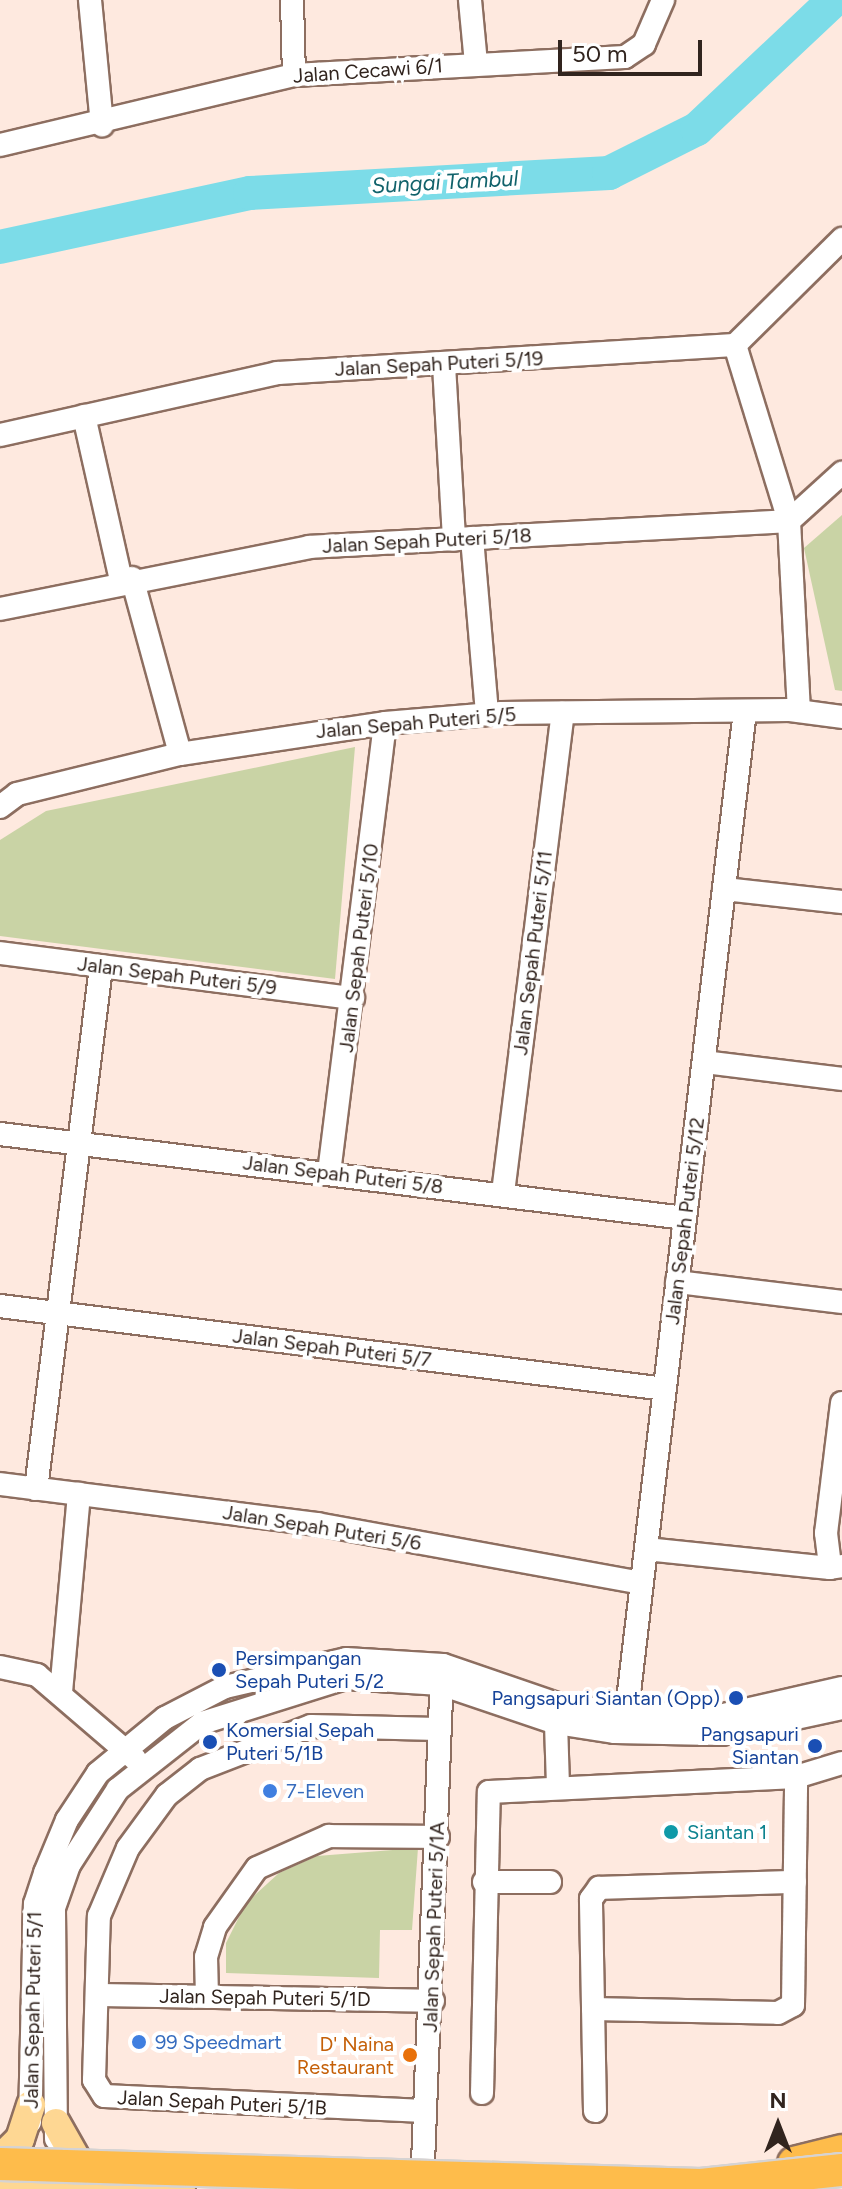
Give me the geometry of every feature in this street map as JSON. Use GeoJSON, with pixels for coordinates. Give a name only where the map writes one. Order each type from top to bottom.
{"type":"FeatureCollection","features":[{"type":"Feature","properties":{"kind":"highway"},"geometry":{"type":"LineString","coordinates":[[794,2163],[842,2154]]}},
{"type":"Feature","properties":{"kind":"highway"},"geometry":{"type":"LineString","coordinates":[[0,2161],[701,2185],[842,2170]]}},
{"type":"Feature","properties":{"kind":"main road"},"geometry":{"type":"LineString","coordinates":[[0,2161],[20,2139],[31,2105]]}},
{"type":"Feature","properties":{"kind":"main road"},"geometry":{"type":"LineString","coordinates":[[56,2123],[78,2162],[195,2189]]}},
{"type":"Feature","properties":{"kind":"main road"},"geometry":{"type":"LineString","coordinates":[[557,2189],[794,2163]]}},
{"type":"Feature","properties":{"kind":"main road"},"geometry":{"type":"LineString","coordinates":[[0,2182],[181,2189]]}},
{"type":"Feature","properties":{"kind":"street"},"geometry":{"type":"LineString","coordinates":[[90,0],[102,125]]}},
{"type":"Feature","properties":{"kind":"street"},"geometry":{"type":"LineString","coordinates":[[292,0],[294,75]]}},
{"type":"Feature","properties":{"kind":"street"},"geometry":{"type":"LineString","coordinates":[[470,0],[476,64]]}},
{"type":"Feature","properties":{"kind":"street","name":"Jalan Cecawi 6/1"},"geometry":{"type":"LineString","coordinates":[[0,145],[102,125],[294,75],[625,57],[644,44],[663,0]]}},
{"type":"Feature","properties":{"kind":"street"},"geometry":{"type":"LineString","coordinates":[[799,711],[789,521],[735,345],[842,239]]}},
{"type":"Feature","properties":{"kind":"street","name":"Jalan Sepah Puteri 5/19"},"geometry":{"type":"LineString","coordinates":[[0,435],[277,373],[735,345]]}},
{"type":"Feature","properties":{"kind":"street"},"geometry":{"type":"LineString","coordinates":[[444,365],[463,539],[487,713]]}},
{"type":"Feature","properties":{"kind":"street"},"geometry":{"type":"LineString","coordinates":[[84,416],[127,579],[180,754]]}},
{"type":"Feature","properties":{"kind":"street"},"geometry":{"type":"LineString","coordinates":[[789,521],[842,473]]}},
{"type":"Feature","properties":{"kind":"street","name":"Jalan Sepah Puteri 5/18"},"geometry":{"type":"LineString","coordinates":[[0,609],[127,579],[309,547],[789,521]]}},
{"type":"Feature","properties":{"kind":"street","name":"Jalan Sepah Puteri 5/12"},"geometry":{"type":"LineString","coordinates":[[625,1722],[745,711]]}},
{"type":"Feature","properties":{"kind":"street","name":"Jalan Sepah Puteri 5/5"},"geometry":{"type":"LineString","coordinates":[[0,807],[17,794],[180,754],[385,723],[487,713],[799,711],[842,717]]}},
{"type":"Feature","properties":{"kind":"street","name":"Jalan Sepah Puteri 5/11"},"geometry":{"type":"LineString","coordinates":[[503,1193],[563,713]]}},
{"type":"Feature","properties":{"kind":"street","name":"Jalan Sepah Puteri 5/10"},"geometry":{"type":"LineString","coordinates":[[329,1173],[385,723]]}},
{"type":"Feature","properties":{"kind":"street"},"geometry":{"type":"LineString","coordinates":[[724,889],[842,902]]}},
{"type":"Feature","properties":{"kind":"street","name":"Jalan Sepah Puteri 5/9"},"geometry":{"type":"LineString","coordinates":[[0,953],[353,998]]}},
{"type":"Feature","properties":{"kind":"street"},"geometry":{"type":"LineString","coordinates":[[36,1489],[101,967]]}},
{"type":"Feature","properties":{"kind":"street"},"geometry":{"type":"LineString","coordinates":[[704,1062],[842,1079]]}},
{"type":"Feature","properties":{"kind":"street","name":"Jalan Sepah Puteri 5/8"},"geometry":{"type":"LineString","coordinates":[[0,1134],[503,1193],[685,1218]]}},
{"type":"Feature","properties":{"kind":"street"},"geometry":{"type":"LineString","coordinates":[[677,1282],[842,1302]]}},
{"type":"Feature","properties":{"kind":"street","name":"Jalan Sepah Puteri 5/7"},"geometry":{"type":"LineString","coordinates":[[0,1306],[665,1389]]}},
{"type":"Feature","properties":{"kind":"street"},"geometry":{"type":"LineString","coordinates":[[646,1549],[836,1567],[826,1533],[842,1403]]}},
{"type":"Feature","properties":{"kind":"street","name":"Jalan Sepah Puteri 5/6"},"geometry":{"type":"LineString","coordinates":[[0,1484],[317,1524],[642,1583]]}},
{"type":"Feature","properties":{"kind":"street"},"geometry":{"type":"LineString","coordinates":[[61,1692],[79,1494]]}},
{"type":"Feature","properties":{"kind":"street","name":"Jalan Sepah Puteri 5/1"},"geometry":{"type":"LineString","coordinates":[[43,2186],[31,2105],[35,1904],[67,1820],[124,1750],[225,1687],[290,1668],[346,1659],[442,1674],[625,1722],[719,1716],[842,1688]]}},
{"type":"Feature","properties":{"kind":"street"},"geometry":{"type":"LineString","coordinates":[[0,1667],[37,1675],[61,1692],[142,1766]]}},
{"type":"Feature","properties":{"kind":"street"},"geometry":{"type":"LineString","coordinates":[[43,2186],[56,2123],[54,1908],[87,1829],[142,1766],[195,1727],[262,1699],[346,1678],[442,1674],[556,1723],[625,1722],[722,1734],[842,1708]]}},
{"type":"Feature","properties":{"kind":"street","name":"Jalan Sepah Puteri 5/1A"},"geometry":{"type":"LineString","coordinates":[[422,2189],[424,2111],[433,2001],[438,1729],[442,1674]]}},
{"type":"Feature","properties":{"kind":"street"},"geometry":{"type":"LineString","coordinates":[[556,1723],[558,1785]]}},
{"type":"Feature","properties":{"kind":"street","name":"Jalan Sepah Puteri 5/1B"},"geometry":{"type":"LineString","coordinates":[[424,2111],[104,2096],[94,2080],[99,1916],[128,1848],[167,1795],[246,1747],[311,1726],[438,1729]]}},
{"type":"Feature","properties":{"kind":"street"},"geometry":{"type":"LineString","coordinates":[[482,2093],[484,1882],[489,1792],[558,1785],[796,1777],[842,1763]]}},
{"type":"Feature","properties":{"kind":"street"},"geometry":{"type":"LineString","coordinates":[[593,2009],[787,2010],[797,1987],[796,1777]]}},
{"type":"Feature","properties":{"kind":"street"},"geometry":{"type":"LineString","coordinates":[[207,1997],[206,1957],[215,1927],[257,1868],[329,1836],[438,1837]]}},
{"type":"Feature","properties":{"kind":"street"},"geometry":{"type":"LineString","coordinates":[[484,1882],[550,1882]]}},
{"type":"Feature","properties":{"kind":"street"},"geometry":{"type":"LineString","coordinates":[[595,2111],[591,1899],[599,1888],[795,1882]]}},
{"type":"Feature","properties":{"kind":"street","name":"Jalan Sepah Puteri 5/1D"},"geometry":{"type":"LineString","coordinates":[[97,1995],[433,2001]]}},
{"type":"Feature","properties":{"kind":"green space"},"geometry":{"type":"Polygon","coordinates":[[[842,515],[842,691],[835,690],[804,548],[842,515]]]}},
{"type":"Feature","properties":{"kind":"green space"},"geometry":{"type":"Polygon","coordinates":[[[355,747],[335,979],[0,936],[0,840],[46,811],[355,747]]]}},
{"type":"Feature","properties":{"kind":"green space"},"geometry":{"type":"Polygon","coordinates":[[[418,1848],[412,1930],[380,1930],[379,1978],[226,1973],[226,1943],[246,1903],[279,1873],[317,1856],[418,1848]]]}},
{"type":"Feature","properties":{"kind":"waterway","name":"Sungai Tambul"},"geometry":{"type":"LineString","coordinates":[[0,247],[250,193],[609,173],[697,129],[834,0]]}},
{"type":"Feature","properties":{"kind":"place","name":"Persimpangan Sepah Puteri 5/2"},"geometry":{"type":"Point","coordinates":[219,1670]}},
{"type":"Feature","properties":{"kind":"place","name":"Pangsapuri Siantan (Opp)"},"geometry":{"type":"Point","coordinates":[736,1698]}},
{"type":"Feature","properties":{"kind":"place","name":"Komersial Sepah Puteri 5/1B"},"geometry":{"type":"Point","coordinates":[210,1742]}},
{"type":"Feature","properties":{"kind":"place","name":"Pangsapuri Siantan"},"geometry":{"type":"Point","coordinates":[815,1746]}},
{"type":"Feature","properties":{"kind":"place","name":"7-Eleven"},"geometry":{"type":"Point","coordinates":[270,1791]}},
{"type":"Feature","properties":{"kind":"place","name":"Siantan 1"},"geometry":{"type":"Point","coordinates":[671,1832]}},
{"type":"Feature","properties":{"kind":"place","name":"99 Speedmart"},"geometry":{"type":"Point","coordinates":[139,2042]}},
{"type":"Feature","properties":{"kind":"place","name":"D' Naina Restaurant"},"geometry":{"type":"Point","coordinates":[410,2055]}}]}
